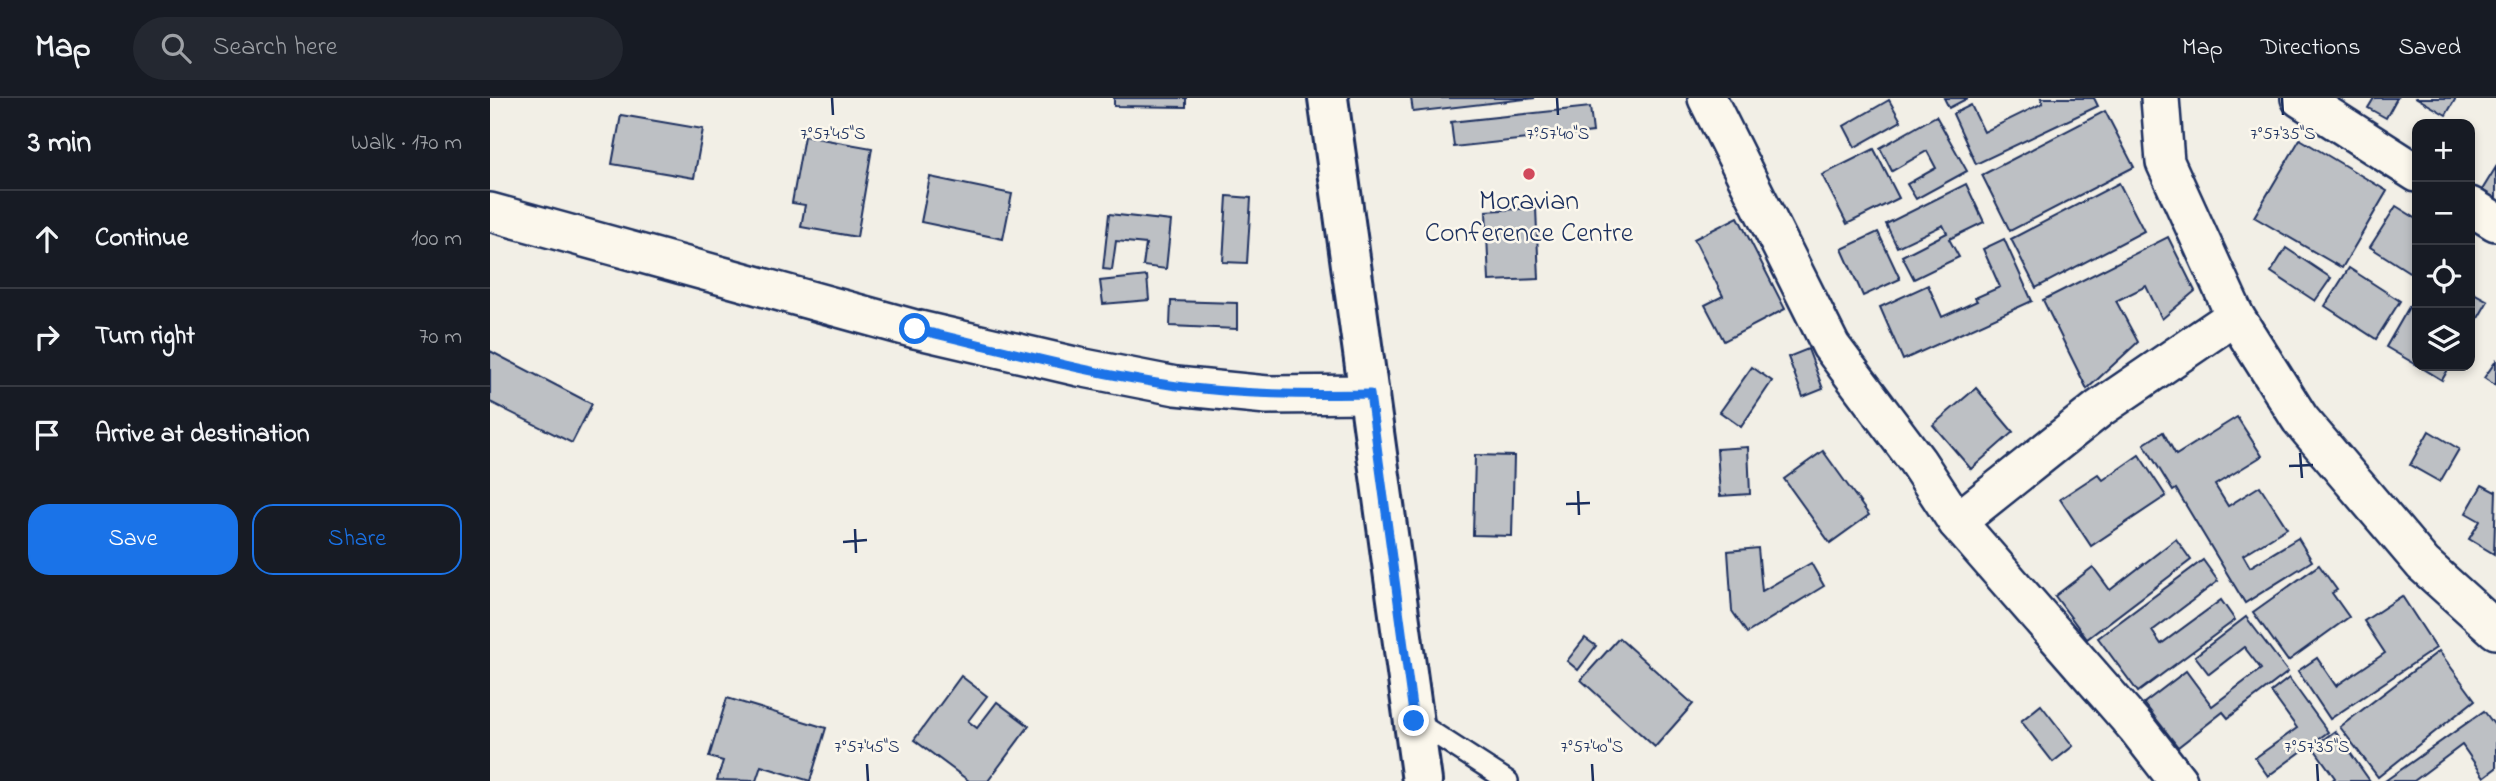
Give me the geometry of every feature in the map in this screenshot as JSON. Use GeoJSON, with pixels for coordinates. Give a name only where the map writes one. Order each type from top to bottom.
{"type":"FeatureCollection","features":[{"type":"Feature","properties":{"kind":"street"},"geometry":{"type":"LineString","coordinates":[[1328,98],[1422,781]]}},
{"type":"Feature","properties":{"kind":"street"},"geometry":{"type":"LineString","coordinates":[[1707,98],[1831,346],[1917,461],[1956,522],[2136,727],[2178,781]]}},
{"type":"Feature","properties":{"kind":"street"},"geometry":{"type":"LineString","coordinates":[[2160,98],[2165,162],[2235,316],[2300,419],[2423,564],[2496,630]]}},
{"type":"Feature","properties":{"kind":"street"},"geometry":{"type":"LineString","coordinates":[[2300,98],[2412,170]]}},
{"type":"Feature","properties":{"kind":"street"},"geometry":{"type":"LineString","coordinates":[[2475,209],[2496,222]]}},
{"type":"Feature","properties":{"kind":"street"},"geometry":{"type":"LineString","coordinates":[[490,212],[915,329],[1079,367],[1176,386],[1267,395],[1370,394]]}},
{"type":"Feature","properties":{"kind":"street"},"geometry":{"type":"LineString","coordinates":[[1956,522],[2100,408],[2235,316]]}},
{"type":"Feature","properties":{"kind":"lane"},"geometry":{"type":"LineString","coordinates":[[1414,721],[1508,781]]}},
{"type":"Feature","properties":{"kind":"building"},"geometry":{"type":"Polygon","coordinates":[[[1114,98],[1186,98],[1186,107],[1114,106],[1114,98]]]}},
{"type":"Feature","properties":{"kind":"building"},"geometry":{"type":"Polygon","coordinates":[[[1411,98],[1535,98],[1413,112],[1411,98]]]}},
{"type":"Feature","properties":{"kind":"building"},"geometry":{"type":"Polygon","coordinates":[[[1944,98],[1968,98],[1949,108],[1944,98]]]}},
{"type":"Feature","properties":{"kind":"building"},"geometry":{"type":"Polygon","coordinates":[[[2041,98],[2094,98],[2098,106],[1976,164],[1953,114],[1971,105],[1984,132],[2043,103],[2041,98]]]}},
{"type":"Feature","properties":{"kind":"building"},"geometry":{"type":"Polygon","coordinates":[[[2374,98],[2397,98],[2386,118],[2368,108],[2374,98]]]}},
{"type":"Feature","properties":{"kind":"building"},"geometry":{"type":"Polygon","coordinates":[[[2417,98],[2456,98],[2446,115],[2417,98]]]}},
{"type":"Feature","properties":{"kind":"building"},"geometry":{"type":"Polygon","coordinates":[[[1889,100],[1901,121],[1855,147],[1844,126],[1889,100]]]}},
{"type":"Feature","properties":{"kind":"building"},"geometry":{"type":"Polygon","coordinates":[[[1590,107],[1593,132],[1454,147],[1451,122],[1590,107]]]}},
{"type":"Feature","properties":{"kind":"building"},"geometry":{"type":"Polygon","coordinates":[[[2105,111],[2134,167],[2010,231],[1982,175],[2105,111]]]}},
{"type":"Feature","properties":{"kind":"building"},"geometry":{"type":"Polygon","coordinates":[[[621,115],[703,129],[694,178],[612,164],[621,115]]]}},
{"type":"Feature","properties":{"kind":"building"},"geometry":{"type":"Polygon","coordinates":[[[1936,116],[1967,171],[1916,199],[1907,184],[1936,168],[1927,151],[1892,171],[1880,148],[1936,116]]]}},
{"type":"Feature","properties":{"kind":"building"},"geometry":{"type":"Polygon","coordinates":[[[804,136],[872,148],[857,237],[801,227],[805,205],[792,203],[804,136]]]}},
{"type":"Feature","properties":{"kind":"building"},"geometry":{"type":"Polygon","coordinates":[[[2300,139],[2387,191],[2342,268],[2254,217],[2300,139]]]}},
{"type":"Feature","properties":{"kind":"building"},"geometry":{"type":"Polygon","coordinates":[[[1874,149],[1899,198],[1847,224],[1822,175],[1874,149]]]}},
{"type":"Feature","properties":{"kind":"building"},"geometry":{"type":"Polygon","coordinates":[[[2496,167],[2496,199],[2482,190],[2496,167]]]}},
{"type":"Feature","properties":{"kind":"building"},"geometry":{"type":"Polygon","coordinates":[[[930,177],[1012,194],[1003,239],[921,222],[930,177]]]}},
{"type":"Feature","properties":{"kind":"building"},"geometry":{"type":"Polygon","coordinates":[[[2119,183],[2144,231],[2036,288],[2011,239],[2119,183]]]}},
{"type":"Feature","properties":{"kind":"building"},"geometry":{"type":"Polygon","coordinates":[[[1966,184],[1984,222],[1949,239],[1959,257],[1914,279],[1902,256],[1947,233],[1943,225],[1897,247],[1886,224],[1966,184]]]}},
{"type":"Feature","properties":{"kind":"building"},"geometry":{"type":"Polygon","coordinates":[[[1227,196],[1251,198],[1247,263],[1223,262],[1227,196]]]}},
{"type":"Feature","properties":{"kind":"building"},"geometry":{"type":"Polygon","coordinates":[[[2396,206],[2412,216],[2412,274],[2370,247],[2396,206]]]}},
{"type":"Feature","properties":{"kind":"building"},"geometry":{"type":"Polygon","coordinates":[[[1536,208],[1539,279],[1489,281],[1486,211],[1536,208]]]}},
{"type":"Feature","properties":{"kind":"building"},"geometry":{"type":"Polygon","coordinates":[[[1109,214],[1171,221],[1166,269],[1143,266],[1146,244],[1116,241],[1112,270],[1103,269],[1109,214]]]}},
{"type":"Feature","properties":{"kind":"building"},"geometry":{"type":"Polygon","coordinates":[[[1738,217],[1785,309],[1724,341],[1705,305],[1723,296],[1694,239],[1738,217]]]}},
{"type":"Feature","properties":{"kind":"building"},"geometry":{"type":"Polygon","coordinates":[[[1878,232],[1900,279],[1863,296],[1842,249],[1878,232]]]}},
{"type":"Feature","properties":{"kind":"building"},"geometry":{"type":"Polygon","coordinates":[[[2168,237],[2195,291],[2162,319],[2146,286],[2116,301],[2138,342],[2087,389],[2043,300],[2168,237]]]}},
{"type":"Feature","properties":{"kind":"building"},"geometry":{"type":"Polygon","coordinates":[[[2004,239],[2032,301],[1903,360],[1880,307],[1928,285],[1942,317],[1977,301],[1975,298],[2000,287],[1983,249],[2004,239]]]}},
{"type":"Feature","properties":{"kind":"building"},"geometry":{"type":"Polygon","coordinates":[[[2286,248],[2331,278],[2315,301],[2271,272],[2286,248]]]}},
{"type":"Feature","properties":{"kind":"building"},"geometry":{"type":"Polygon","coordinates":[[[2349,268],[2400,301],[2376,339],[2325,306],[2349,268]]]}},
{"type":"Feature","properties":{"kind":"building"},"geometry":{"type":"Polygon","coordinates":[[[1147,276],[1149,300],[1103,304],[1100,281],[1147,276]]]}},
{"type":"Feature","properties":{"kind":"building"},"geometry":{"type":"Polygon","coordinates":[[[2475,294],[2488,301],[2475,323],[2475,294]]]}},
{"type":"Feature","properties":{"kind":"building"},"geometry":{"type":"Polygon","coordinates":[[[1171,301],[1237,303],[1237,329],[1170,326],[1171,301]]]}},
{"type":"Feature","properties":{"kind":"building"},"geometry":{"type":"Polygon","coordinates":[[[2412,302],[2412,362],[2386,347],[2412,302]]]}},
{"type":"Feature","properties":{"kind":"building"},"geometry":{"type":"Polygon","coordinates":[[[1808,349],[1823,389],[1803,397],[1788,357],[1808,349]]]}},
{"type":"Feature","properties":{"kind":"building"},"geometry":{"type":"Polygon","coordinates":[[[490,351],[592,404],[572,443],[490,402],[490,351]]]}},
{"type":"Feature","properties":{"kind":"building"},"geometry":{"type":"Polygon","coordinates":[[[2496,361],[2496,386],[2484,378],[2496,361]]]}},
{"type":"Feature","properties":{"kind":"building"},"geometry":{"type":"Polygon","coordinates":[[[1752,367],[1772,381],[1741,427],[1720,412],[1752,367]]]}},
{"type":"Feature","properties":{"kind":"building"},"geometry":{"type":"Polygon","coordinates":[[[2427,371],[2447,371],[2442,380],[2427,371]]]}},
{"type":"Feature","properties":{"kind":"building"},"geometry":{"type":"Polygon","coordinates":[[[1976,388],[2013,432],[1971,469],[1933,425],[1976,388]]]}},
{"type":"Feature","properties":{"kind":"building"},"geometry":{"type":"Polygon","coordinates":[[[2237,417],[2262,456],[2215,485],[2228,506],[2260,486],[2287,528],[2243,555],[2250,567],[2298,538],[2312,561],[2245,603],[2176,489],[2173,491],[2144,444],[2163,432],[2176,455],[2237,417]]]}},
{"type":"Feature","properties":{"kind":"building"},"geometry":{"type":"Polygon","coordinates":[[[2429,431],[2459,449],[2440,482],[2410,465],[2429,431]]]}},
{"type":"Feature","properties":{"kind":"building"},"geometry":{"type":"Polygon","coordinates":[[[1748,447],[1750,494],[1720,496],[1717,449],[1748,447]]]}},
{"type":"Feature","properties":{"kind":"building"},"geometry":{"type":"Polygon","coordinates":[[[1823,451],[1869,515],[1830,543],[1784,479],[1823,451]]]}},
{"type":"Feature","properties":{"kind":"building"},"geometry":{"type":"Polygon","coordinates":[[[1475,455],[1514,456],[1512,536],[1473,535],[1475,455]]]}},
{"type":"Feature","properties":{"kind":"building"},"geometry":{"type":"Polygon","coordinates":[[[2139,455],[2166,496],[2091,546],[2060,499],[2098,474],[2103,480],[2139,455]]]}},
{"type":"Feature","properties":{"kind":"building"},"geometry":{"type":"Polygon","coordinates":[[[2482,485],[2495,492],[2496,490],[2494,554],[2469,539],[2480,521],[2466,513],[2482,485]]]}},
{"type":"Feature","properties":{"kind":"building"},"geometry":{"type":"Polygon","coordinates":[[[2176,539],[2191,560],[2087,639],[2055,596],[2093,567],[2110,590],[2176,539]]]}},
{"type":"Feature","properties":{"kind":"building"},"geometry":{"type":"Polygon","coordinates":[[[1758,548],[1762,591],[1811,563],[1824,586],[1747,633],[1732,611],[1728,551],[1758,548]]]}},
{"type":"Feature","properties":{"kind":"building"},"geometry":{"type":"Polygon","coordinates":[[[2203,560],[2218,581],[2152,631],[2161,644],[2221,600],[2235,620],[2138,692],[2098,638],[2203,560]]]}},
{"type":"Feature","properties":{"kind":"building"},"geometry":{"type":"Polygon","coordinates":[[[2319,565],[2337,590],[2332,593],[2349,617],[2288,661],[2253,612],[2319,565]]]}},
{"type":"Feature","properties":{"kind":"building"},"geometry":{"type":"Polygon","coordinates":[[[2402,596],[2436,648],[2330,719],[2298,671],[2317,658],[2336,686],[2385,653],[2364,621],[2402,596]]]}},
{"type":"Feature","properties":{"kind":"building"},"geometry":{"type":"Polygon","coordinates":[[[2246,617],[2288,672],[2228,718],[2223,712],[2178,747],[2144,703],[2186,671],[2212,706],[2261,669],[2244,647],[2209,674],[2195,656],[2246,617]]]}},
{"type":"Feature","properties":{"kind":"building"},"geometry":{"type":"Polygon","coordinates":[[[1585,638],[1596,646],[1578,670],[1567,661],[1585,638]]]}},
{"type":"Feature","properties":{"kind":"building"},"geometry":{"type":"Polygon","coordinates":[[[1619,638],[1693,704],[1655,747],[1581,680],[1619,638]]]}},
{"type":"Feature","properties":{"kind":"building"},"geometry":{"type":"Polygon","coordinates":[[[2439,651],[2475,700],[2378,777],[2340,727],[2439,651]]]}},
{"type":"Feature","properties":{"kind":"building"},"geometry":{"type":"Polygon","coordinates":[[[961,676],[987,696],[968,721],[977,728],[997,702],[1029,726],[988,781],[969,781],[914,740],[961,676]]]}},
{"type":"Feature","properties":{"kind":"building"},"geometry":{"type":"Polygon","coordinates":[[[2289,678],[2328,732],[2268,776],[2255,758],[2297,728],[2271,692],[2289,678]]]}},
{"type":"Feature","properties":{"kind":"building"},"geometry":{"type":"Polygon","coordinates":[[[727,698],[826,728],[810,781],[761,766],[756,781],[717,780],[723,761],[709,757],[727,698]]]}},
{"type":"Feature","properties":{"kind":"building"},"geometry":{"type":"Polygon","coordinates":[[[2041,705],[2073,746],[2053,762],[2021,721],[2041,705]]]}},
{"type":"Feature","properties":{"kind":"building"},"geometry":{"type":"Polygon","coordinates":[[[2484,711],[2496,727],[2496,768],[2484,777],[2462,745],[2414,781],[2385,781],[2484,711]]]}},
{"type":"Feature","properties":{"kind":"building"},"geometry":{"type":"Polygon","coordinates":[[[2335,731],[2370,781],[2331,781],[2335,778],[2313,747],[2335,731]]]}},
{"type":"Feature","properties":{"kind":"place","name":"Moravian Conference Centre"},"geometry":{"type":"Point","coordinates":[1529,174]}},
{"type":"Feature","properties":{"kind":"route"},"geometry":{"type":"LineString","coordinates":[[915,329],[1079,367],[1176,386],[1267,395],[1370,394],[1414,721]]}}]}
